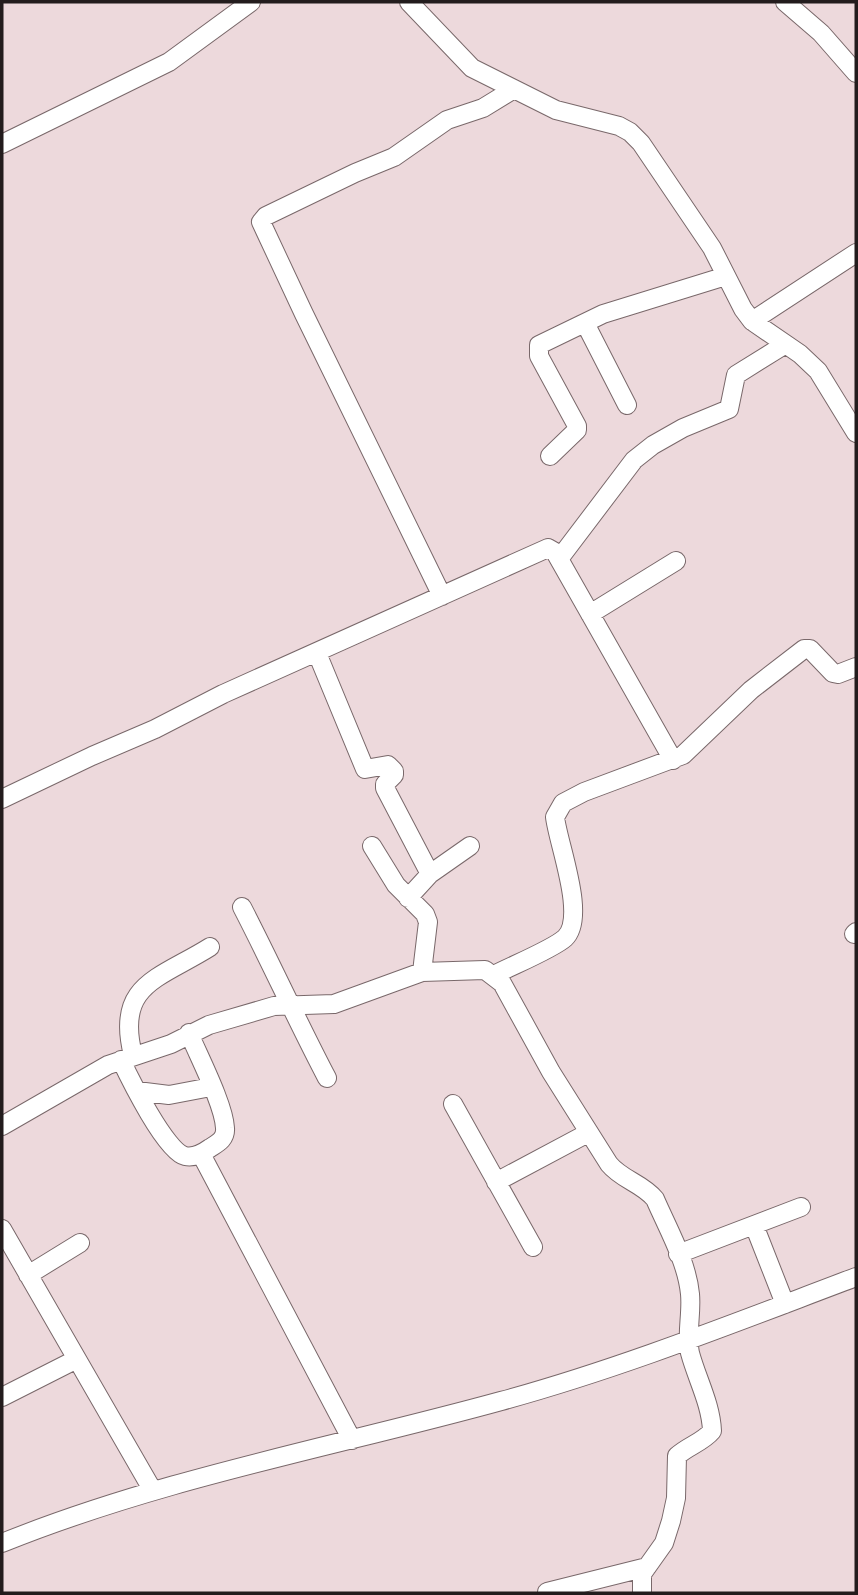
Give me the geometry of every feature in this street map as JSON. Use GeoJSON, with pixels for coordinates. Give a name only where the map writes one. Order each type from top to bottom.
{"type":"FeatureCollection","features":[{"type":"Feature","properties":{"kind":"street"},"geometry":{"type":"LineString","coordinates":[[2,144],[169,62],[251,2]]}},
{"type":"Feature","properties":{"kind":"street"},"geometry":{"type":"LineString","coordinates":[[785,2],[821,33],[856,73]]}},
{"type":"Feature","properties":{"kind":"street"},"geometry":{"type":"LineString","coordinates":[[417,5],[472,68],[556,110],[619,126],[630,132],[641,143],[698,226],[752,321],[800,355],[817,371],[856,433]]}},
{"type":"Feature","properties":{"kind":"street"},"geometry":{"type":"LineString","coordinates":[[442,596],[261,222],[266,216],[394,157],[447,120],[484,108],[514,89]]}},
{"type":"Feature","properties":{"kind":"street"},"geometry":{"type":"LineString","coordinates":[[752,321],[856,253]]}},
{"type":"Feature","properties":{"kind":"street"},"geometry":{"type":"LineString","coordinates":[[550,456],[575,434],[577,426],[550,381],[537,351],[539,345],[625,306],[726,276]]}},
{"type":"Feature","properties":{"kind":"street"},"geometry":{"type":"LineString","coordinates":[[584,323],[627,405]]}},
{"type":"Feature","properties":{"kind":"street"},"geometry":{"type":"LineString","coordinates":[[559,559],[634,460],[682,428],[725,412],[731,404],[736,375],[784,345]]}},
{"type":"Feature","properties":{"kind":"street"},"geometry":{"type":"LineString","coordinates":[[2,799],[155,729],[223,694],[543,550],[552,549],[673,760]]}},
{"type":"Feature","properties":{"kind":"street"},"geometry":{"type":"LineString","coordinates":[[590,614],[676,561]]}},
{"type":"Feature","properties":{"kind":"street"},"geometry":{"type":"LineString","coordinates":[[494,975],[560,942],[570,930],[573,918],[569,880],[556,825],[557,810],[563,803],[583,792],[673,760],[698,742],[751,690],[804,649],[810,649],[833,673],[838,674],[856,667]]}},
{"type":"Feature","properties":{"kind":"street"},"geometry":{"type":"LineString","coordinates":[[317,653],[365,769],[388,765],[394,771],[385,788],[430,874]]}},
{"type":"Feature","properties":{"kind":"street"},"geometry":{"type":"LineString","coordinates":[[372,845],[385,870],[425,914],[428,922],[422,972]]}},
{"type":"Feature","properties":{"kind":"street"},"geometry":{"type":"LineString","coordinates":[[408,898],[430,874],[470,846]]}},
{"type":"Feature","properties":{"kind":"street"},"geometry":{"type":"LineString","coordinates":[[242,907],[327,1078]]}},
{"type":"Feature","properties":{"kind":"street"},"geometry":{"type":"LineString","coordinates":[[189,1033],[226,1129],[222,1141],[201,1154],[189,1157],[176,1152],[136,1091],[127,1057],[128,1027],[137,993],[210,947]]}},
{"type":"Feature","properties":{"kind":"street"},"geometry":{"type":"LineString","coordinates":[[2,1126],[86,1076],[127,1057],[171,1044],[209,1025],[274,1006],[334,1004],[422,972],[473,969],[485,970],[494,975],[502,983],[588,1133],[616,1173],[647,1189],[655,1199],[678,1254],[690,1294],[688,1341],[712,1430],[706,1438],[684,1449],[677,1456],[676,1498],[671,1521],[664,1543],[642,1574],[642,1593]]}},
{"type":"Feature","properties":{"kind":"street"},"geometry":{"type":"LineString","coordinates":[[136,1091],[169,1096],[211,1087]]}},
{"type":"Feature","properties":{"kind":"street"},"geometry":{"type":"LineString","coordinates":[[453,1104],[533,1247]]}},
{"type":"Feature","properties":{"kind":"street"},"geometry":{"type":"LineString","coordinates":[[496,1182],[588,1133]]}},
{"type":"Feature","properties":{"kind":"street"},"geometry":{"type":"LineString","coordinates":[[201,1154],[352,1440]]}},
{"type":"Feature","properties":{"kind":"street"},"geometry":{"type":"LineString","coordinates":[[678,1254],[801,1207]]}},
{"type":"Feature","properties":{"kind":"street"},"geometry":{"type":"LineString","coordinates":[[754,1225],[785,1304]]}},
{"type":"Feature","properties":{"kind":"street"},"geometry":{"type":"LineString","coordinates":[[2,1228],[153,1491]]}},
{"type":"Feature","properties":{"kind":"street"},"geometry":{"type":"LineString","coordinates":[[28,1275],[80,1243]]}},
{"type":"Feature","properties":{"kind":"street"},"geometry":{"type":"LineString","coordinates":[[2,1543],[68,1516],[153,1491],[504,1400],[688,1341],[856,1277]]}},
{"type":"Feature","properties":{"kind":"street"},"geometry":{"type":"LineString","coordinates":[[2,1397],[78,1359]]}},
{"type":"Feature","properties":{"kind":"street"},"geometry":{"type":"LineString","coordinates":[[547,1592],[647,1567]]}}]}
